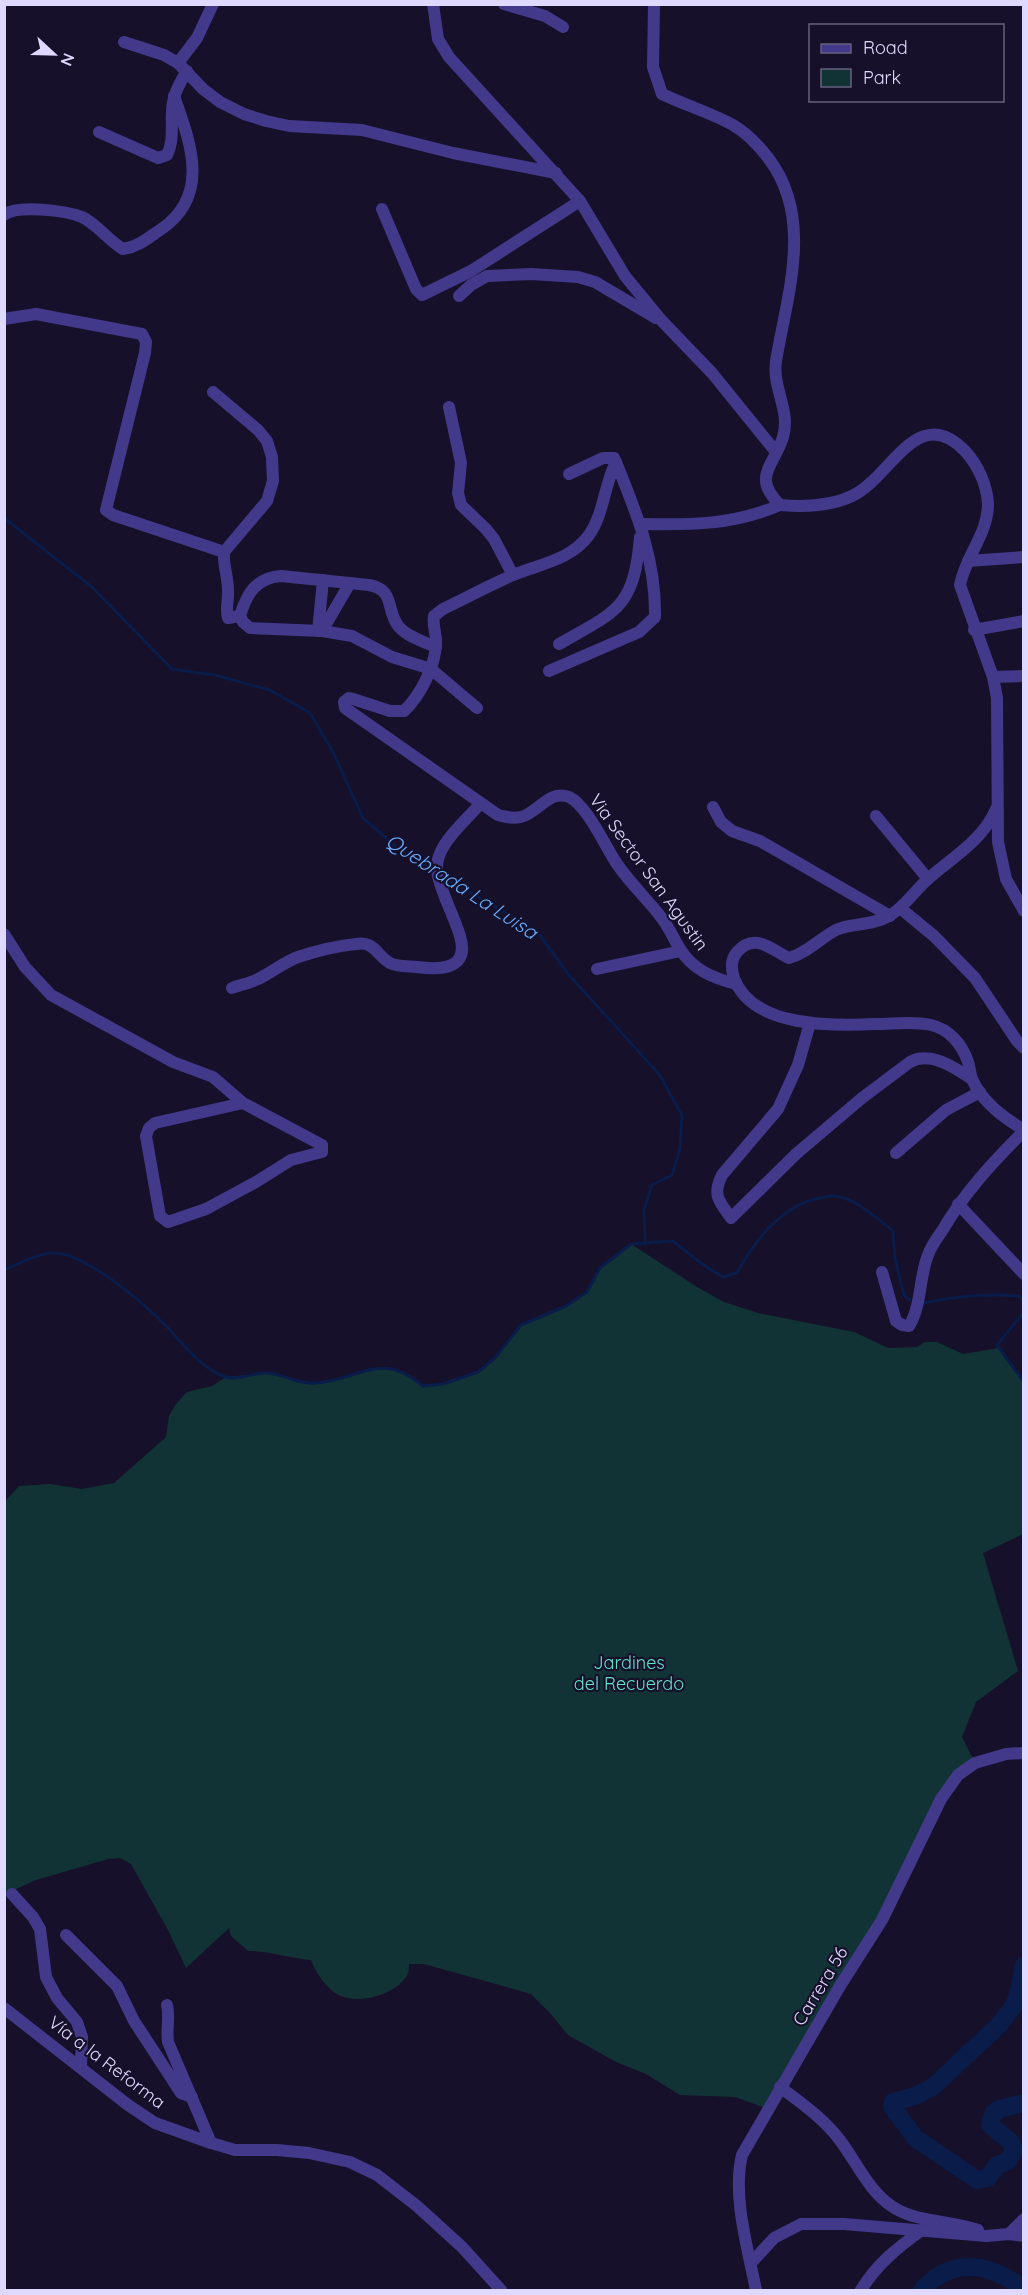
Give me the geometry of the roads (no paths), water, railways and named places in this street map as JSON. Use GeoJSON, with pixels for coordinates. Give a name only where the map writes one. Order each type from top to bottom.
{"type":"FeatureCollection","features":[{"type":"Feature","properties":{"kind":"street"},"geometry":{"type":"LineString","coordinates":[[99,132],[158,158],[167,155],[172,146],[171,111],[174,96],[183,67],[213,4]]}},
{"type":"Feature","properties":{"kind":"street"},"geometry":{"type":"LineString","coordinates":[[434,4],[434,20],[438,39],[449,57],[580,201],[626,276],[662,321],[712,373],[776,452]]}},
{"type":"Feature","properties":{"kind":"street"},"geometry":{"type":"LineString","coordinates":[[504,4],[545,16],[562,27]]}},
{"type":"Feature","properties":{"kind":"street"},"geometry":{"type":"LineString","coordinates":[[654,4],[653,67],[662,94],[733,125],[758,144],[778,171],[790,203],[795,234],[793,275],[775,364],[776,386],[786,421],[783,438],[765,474],[766,486],[780,505]]}},
{"type":"Feature","properties":{"kind":"street"},"geometry":{"type":"LineString","coordinates":[[123,42],[164,55],[183,67],[220,102],[244,114],[266,121],[314,128],[362,130],[453,153],[556,173]]}},
{"type":"Feature","properties":{"kind":"street"},"geometry":{"type":"LineString","coordinates":[[4,215],[18,210],[65,212],[83,218],[123,249],[134,248],[171,223],[185,206],[192,187],[189,136],[174,96]]}},
{"type":"Feature","properties":{"kind":"street"},"geometry":{"type":"LineString","coordinates":[[382,209],[416,289],[422,295],[471,271],[580,201]]}},
{"type":"Feature","properties":{"kind":"street"},"geometry":{"type":"LineString","coordinates":[[459,296],[471,285],[487,276],[531,274],[578,277],[595,282],[662,321]]}},
{"type":"Feature","properties":{"kind":"street"},"geometry":{"type":"LineString","coordinates":[[4,319],[36,314],[142,334],[146,342],[145,353],[106,510],[113,515],[224,552]]}},
{"type":"Feature","properties":{"kind":"street"},"geometry":{"type":"LineString","coordinates":[[213,392],[258,429],[267,441],[272,457],[273,481],[267,501],[224,552],[223,560],[228,587],[226,614],[228,618],[240,616],[249,595],[260,581],[269,577],[378,586],[386,593],[395,622],[401,629],[436,648]]}},
{"type":"Feature","properties":{"kind":"street"},"geometry":{"type":"LineString","coordinates":[[449,407],[461,463],[458,493],[460,506],[494,539],[513,575]]}},
{"type":"Feature","properties":{"kind":"street"},"geometry":{"type":"LineString","coordinates":[[641,524],[697,525],[723,522],[749,517],[780,505],[802,507],[851,496],[873,483],[915,439],[929,434],[942,436],[960,446],[975,461],[988,503],[985,525],[968,561],[960,585],[993,677],[997,706],[998,842],[1006,879],[1023,911]]}},
{"type":"Feature","properties":{"kind":"street"},"geometry":{"type":"LineString","coordinates":[[549,671],[639,632],[655,617],[656,589],[641,524],[614,458],[603,458],[569,474]]}},
{"type":"Feature","properties":{"kind":"street","name":"Via Sector San Agustin"},"geometry":{"type":"LineString","coordinates":[[616,462],[608,477],[595,525],[588,537],[565,557],[513,575],[438,613],[433,621],[436,648],[431,669],[411,705],[405,711],[390,711],[353,699],[344,702],[345,708],[498,815],[512,818],[523,817],[552,797],[563,795],[572,798],[599,833],[617,864],[662,918],[681,951],[693,965],[711,978],[736,984]]}},
{"type":"Feature","properties":{"kind":"street"},"geometry":{"type":"LineString","coordinates":[[559,644],[606,617],[617,608],[631,589],[638,566],[641,524]]}},
{"type":"Feature","properties":{"kind":"street"},"geometry":{"type":"LineString","coordinates":[[968,561],[1023,557]]}},
{"type":"Feature","properties":{"kind":"street"},"geometry":{"type":"LineString","coordinates":[[320,631],[323,580]]}},
{"type":"Feature","properties":{"kind":"street"},"geometry":{"type":"LineString","coordinates":[[320,631],[350,583]]}},
{"type":"Feature","properties":{"kind":"street"},"geometry":{"type":"LineString","coordinates":[[240,616],[250,628],[320,631],[352,636],[399,660],[431,669],[477,708]]}},
{"type":"Feature","properties":{"kind":"street"},"geometry":{"type":"LineString","coordinates":[[975,630],[1023,621]]}},
{"type":"Feature","properties":{"kind":"street"},"geometry":{"type":"LineString","coordinates":[[993,677],[1023,676]]}},
{"type":"Feature","properties":{"kind":"street"},"geometry":{"type":"LineString","coordinates":[[232,988],[255,981],[296,957],[354,944],[364,943],[373,946],[389,962],[398,965],[436,969],[450,966],[459,960],[462,950],[461,938],[437,874],[437,860],[445,845],[480,804]]}},
{"type":"Feature","properties":{"kind":"street"},"geometry":{"type":"LineString","coordinates":[[882,1272],[896,1321],[909,1326],[915,1316],[920,1281],[928,1253],[958,1204],[988,1167],[1023,1130],[999,1114],[980,1092],[972,1079],[969,1063],[960,1045],[947,1032],[931,1025],[908,1023],[810,1023],[770,1013],[757,1007],[736,984],[732,969],[734,956],[743,945],[756,942],[767,945],[789,958],[801,955],[839,928],[872,924],[890,916],[928,879],[960,855],[990,821],[997,805]]}},
{"type":"Feature","properties":{"kind":"street"},"geometry":{"type":"LineString","coordinates":[[713,807],[721,822],[732,831],[760,841],[890,916]]}},
{"type":"Feature","properties":{"kind":"street"},"geometry":{"type":"LineString","coordinates":[[876,816],[928,879]]}},
{"type":"Feature","properties":{"kind":"street"},"geometry":{"type":"LineString","coordinates":[[900,908],[934,936],[975,978],[1023,1048]]}},
{"type":"Feature","properties":{"kind":"street"},"geometry":{"type":"LineString","coordinates":[[4,934],[25,967],[51,995],[173,1062],[213,1077],[243,1103],[322,1145],[322,1152],[291,1160],[206,1209],[168,1222],[163,1220],[160,1216],[146,1136],[149,1128],[154,1124],[243,1103]]}},
{"type":"Feature","properties":{"kind":"street"},"geometry":{"type":"LineString","coordinates":[[597,969],[681,951]]}},
{"type":"Feature","properties":{"kind":"street"},"geometry":{"type":"LineString","coordinates":[[810,1023],[795,1073],[778,1109],[722,1175],[718,1184],[716,1194],[731,1218],[761,1191],[796,1154],[862,1098],[916,1058],[934,1059],[972,1079]]}},
{"type":"Feature","properties":{"kind":"street"},"geometry":{"type":"LineString","coordinates":[[897,1153],[946,1110],[980,1092]]}},
{"type":"Feature","properties":{"kind":"street"},"geometry":{"type":"LineString","coordinates":[[958,1204],[1023,1274]]}},
{"type":"Feature","properties":{"kind":"street","name":"Carrera 56"},"geometry":{"type":"LineString","coordinates":[[756,2290],[739,2192],[738,2171],[742,2155],[840,1986],[882,1920],[941,1799],[958,1775],[975,1763],[1006,1754],[1023,1753]]}},
{"type":"Feature","properties":{"kind":"street"},"geometry":{"type":"LineString","coordinates":[[12,1894],[33,1917],[40,1929],[46,1977],[57,1998],[77,2022],[82,2037],[81,2066]]}},
{"type":"Feature","properties":{"kind":"street"},"geometry":{"type":"LineString","coordinates":[[66,1935],[117,1986],[134,2021],[181,2093],[192,2097]]}},
{"type":"Feature","properties":{"kind":"street"},"geometry":{"type":"LineString","coordinates":[[167,2006],[168,2042],[211,2144]]}},
{"type":"Feature","properties":{"kind":"street","name":"Vía a la Reforma"},"geometry":{"type":"LineString","coordinates":[[4,2008],[128,2105],[156,2123],[211,2144],[236,2150],[309,2153],[350,2162],[377,2175],[417,2206],[462,2247],[501,2290]]}},
{"type":"Feature","properties":{"kind":"street"},"geometry":{"type":"LineString","coordinates":[[780,2087],[816,2114],[838,2138],[863,2175],[883,2199],[895,2208],[911,2215],[969,2226],[986,2236]]}},
{"type":"Feature","properties":{"kind":"street"},"geometry":{"type":"LineString","coordinates":[[1009,2234],[1023,2219]]}},
{"type":"Feature","properties":{"kind":"street"},"geometry":{"type":"LineString","coordinates":[[751,2263],[774,2238],[801,2224],[844,2224],[986,2236],[1009,2234],[1023,2236]]}},
{"type":"Feature","properties":{"kind":"street"},"geometry":{"type":"LineString","coordinates":[[861,2290],[889,2254],[922,2230]]}},
{"type":"Feature","properties":{"kind":"waterway","name":"Quebrada La Luisa"},"geometry":{"type":"LineString","coordinates":[[4,518],[92,587],[172,669],[215,675],[270,690],[310,713],[333,752],[363,818],[395,846],[432,870]]}},
{"type":"Feature","properties":{"kind":"waterway","name":"Quebrada La Luisa"},"geometry":{"type":"LineString","coordinates":[[443,877],[536,930],[569,975],[659,1074],[682,1115],[680,1149],[672,1175],[652,1185],[644,1210],[645,1244]]}},
{"type":"Feature","properties":{"kind":"waterway"},"geometry":{"type":"LineString","coordinates":[[4,1270],[40,1255],[52,1253],[65,1255],[81,1261],[114,1281],[158,1318],[193,1355],[214,1372],[228,1378],[267,1373],[310,1383],[332,1381],[383,1368],[408,1375],[423,1386],[443,1384],[478,1372],[494,1359],[521,1325],[566,1306],[587,1292],[600,1268],[631,1244],[673,1241],[723,1277],[737,1273],[761,1237],[782,1216],[806,1202],[831,1196],[842,1197],[858,1204],[893,1231],[895,1258],[904,1295],[910,1300]]}},
{"type":"Feature","properties":{"kind":"waterway"},"geometry":{"type":"LineString","coordinates":[[923,1303],[983,1295],[1019,1296],[1024,1302]]}},
{"type":"Feature","properties":{"kind":"waterway"},"geometry":{"type":"LineString","coordinates":[[1024,1312],[997,1345],[1024,1382]]}},
{"type":"Feature","properties":{"kind":"waterway"},"geometry":{"type":"LineString","coordinates":[[1024,1965],[1018,1996],[1013,2007],[998,2026],[933,2087],[915,2096],[893,2102],[892,2106],[915,2138],[977,2180],[988,2178],[997,2165],[1008,2161],[1014,2151],[1011,2142],[990,2125],[993,2114],[999,2109],[1024,2103]]}},
{"type":"Feature","properties":{"kind":"waterway"},"geometry":{"type":"LineString","coordinates":[[922,2290],[946,2272],[972,2267],[998,2273],[1024,2289]]}},
{"type":"Feature","properties":{"kind":"park label","name":"Jardines del Recuerdo"},"geometry":{"type":"Point","coordinates":[629,1672]}}]}
